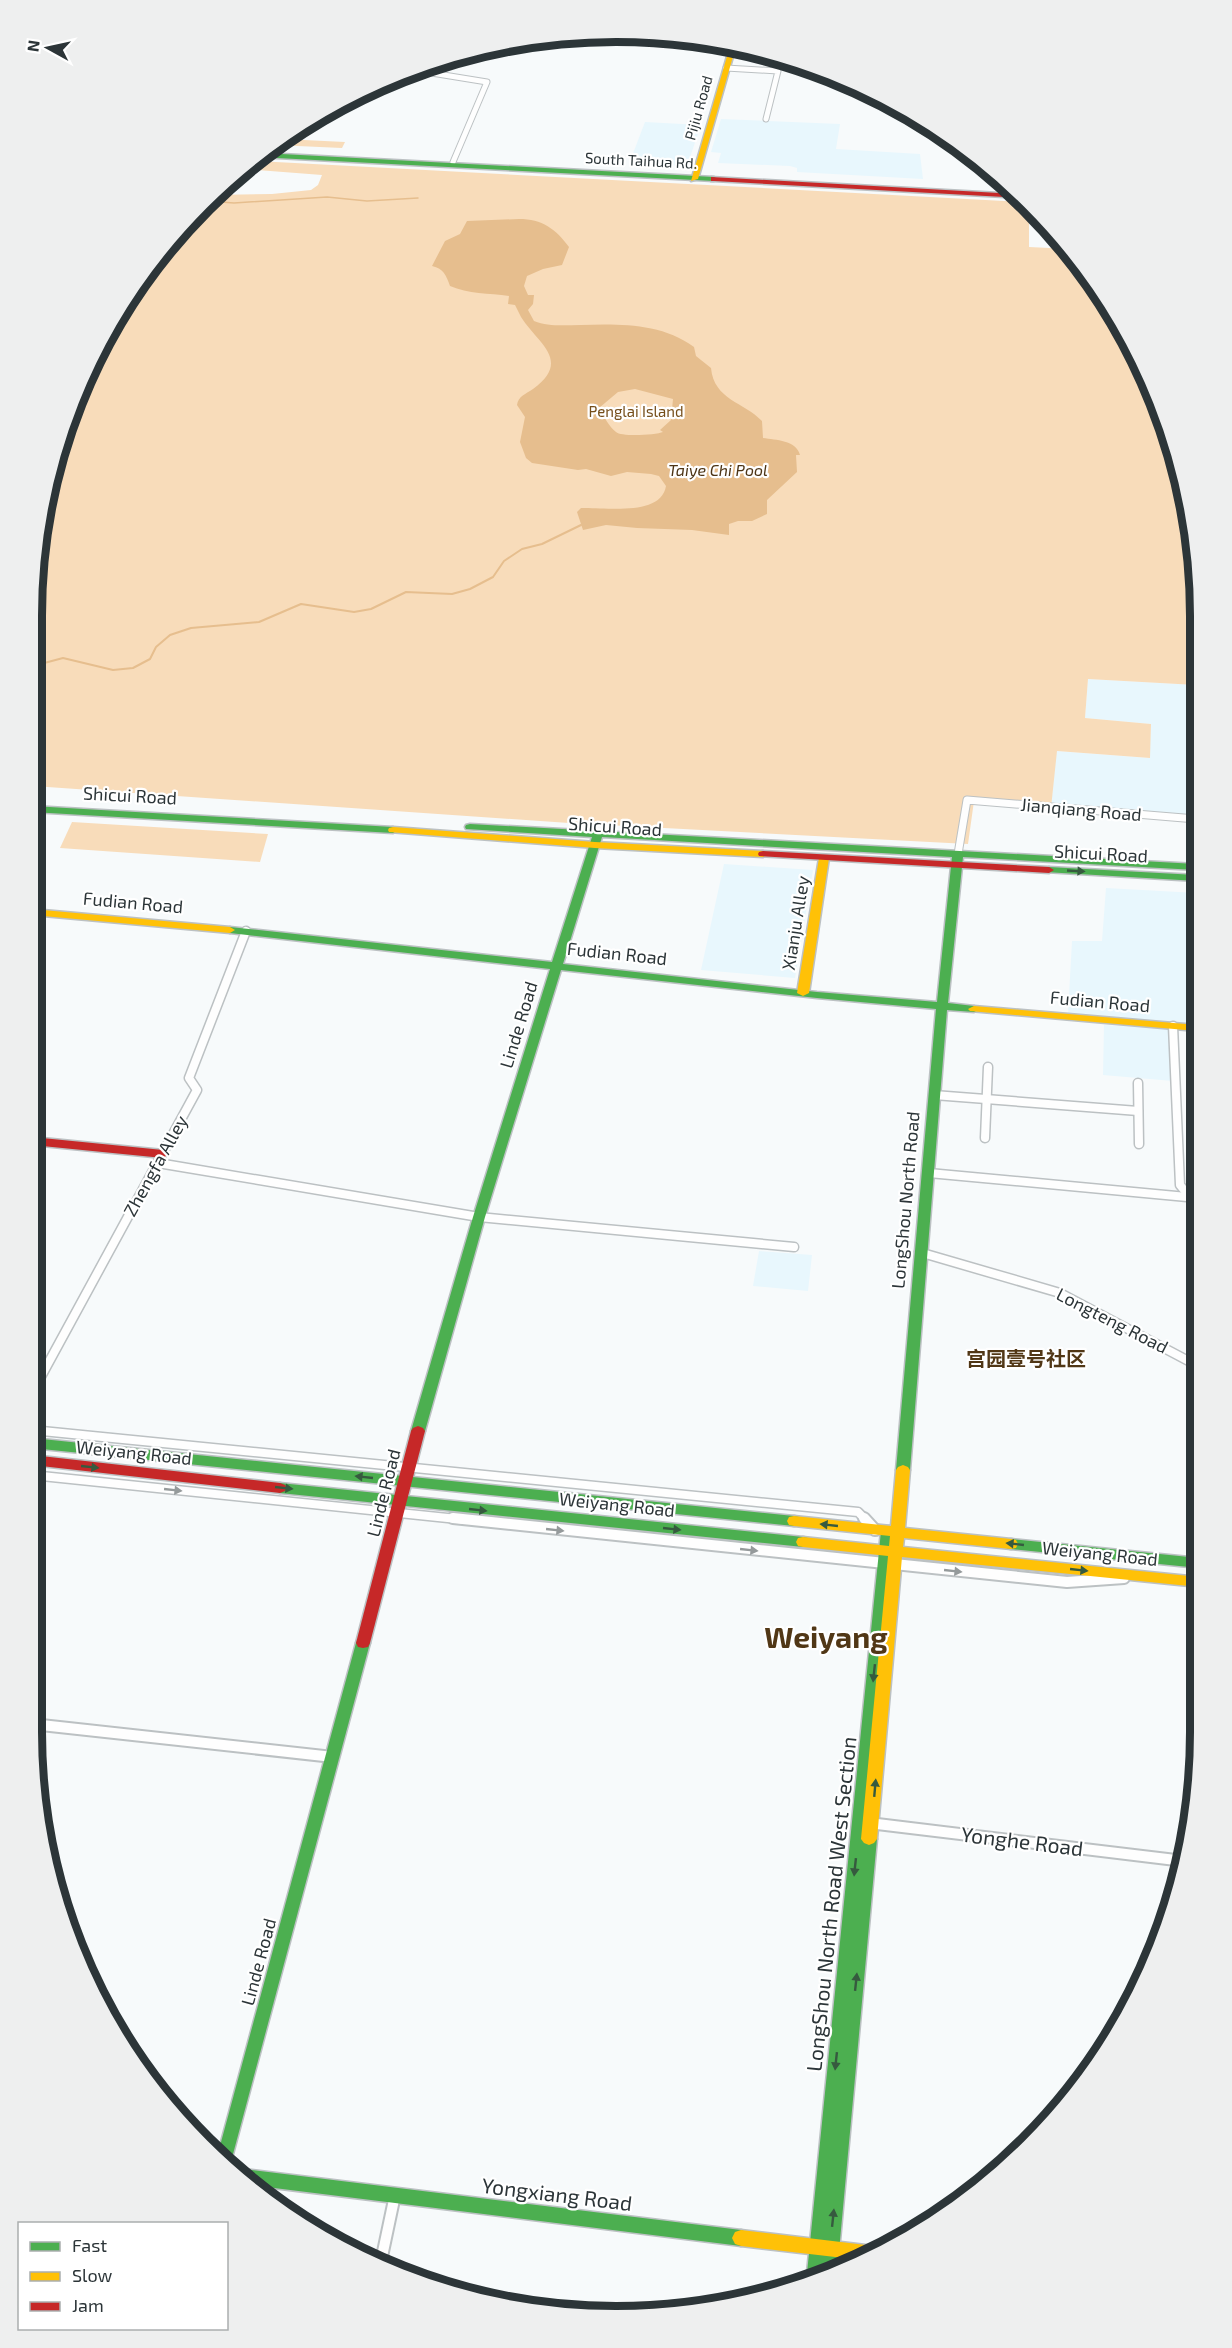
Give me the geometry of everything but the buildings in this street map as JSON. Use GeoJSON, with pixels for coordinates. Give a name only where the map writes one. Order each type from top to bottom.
{"type":"FeatureCollection","features":[{"type":"Feature","properties":{"kind":"main road","name":"Pijiu Road"},"geometry":{"type":"LineString","coordinates":[[695,177],[731,54]]}},
{"type":"Feature","properties":{"kind":"main road","name":"South Taihua Rd."},"geometry":{"type":"LineString","coordinates":[[280,152],[1006,195]]}},
{"type":"Feature","properties":{"kind":"main road","name":"South Taihua Rd."},"geometry":{"type":"LineString","coordinates":[[274,156],[1002,191]]}},
{"type":"Feature","properties":{"kind":"main road","name":"Shicui Road"},"geometry":{"type":"LineString","coordinates":[[42,802],[307,816],[824,858],[958,859],[1190,877]]}},
{"type":"Feature","properties":{"kind":"main road","name":"Shicui Road"},"geometry":{"type":"LineString","coordinates":[[42,809],[958,859],[1190,867]]}},
{"type":"Feature","properties":{"kind":"main road","name":"Linde Road"},"geometry":{"type":"LineString","coordinates":[[226,2153],[400,1508],[409,1466],[479,1216],[596,840]]}},
{"type":"Feature","properties":{"kind":"main road","name":"Xianju Alley"},"geometry":{"type":"LineString","coordinates":[[803,993],[824,858]]}},
{"type":"Feature","properties":{"kind":"main road","name":"LongShou North Road"},"geometry":{"type":"LineString","coordinates":[[887,1531],[920,1252],[958,859]]}},
{"type":"Feature","properties":{"kind":"main road","name":"Fudian Road"},"geometry":{"type":"LineString","coordinates":[[42,913],[246,931],[943,1007],[1190,1027]]}},
{"type":"Feature","properties":{"kind":"main road"},"geometry":{"type":"LineString","coordinates":[[42,1143],[160,1158]]}},
{"type":"Feature","properties":{"kind":"main road","name":"Weiyang Road"},"geometry":{"type":"LineString","coordinates":[[42,1444],[1190,1562]]}},
{"type":"Feature","properties":{"kind":"main road","name":"Weiyang Road"},"geometry":{"type":"LineString","coordinates":[[42,1461],[400,1508],[891,1550],[1190,1581]]}},
{"type":"Feature","properties":{"kind":"main road","name":"LongShou North Road West Section"},"geometry":{"type":"LineString","coordinates":[[818,2269],[824,2248],[866,1823],[890,1564],[891,1550],[887,1531]]}},
{"type":"Feature","properties":{"kind":"main road","name":"Yongxiang Road"},"geometry":{"type":"LineString","coordinates":[[256,2178],[858,2252]]}},
{"type":"Feature","properties":{"kind":"main road","name":"LongShou North Road West Section"},"geometry":{"type":"LineString","coordinates":[[824,2248],[827,2266]]}},
{"type":"Feature","properties":{"kind":"street"},"geometry":{"type":"LineString","coordinates":[[726,68],[778,71],[766,119]]}},
{"type":"Feature","properties":{"kind":"street"},"geometry":{"type":"LineString","coordinates":[[429,73],[487,82],[453,162]]}},
{"type":"Feature","properties":{"kind":"street","name":"Jianqiang Road"},"geometry":{"type":"LineString","coordinates":[[958,859],[966,801],[1190,819]]}},
{"type":"Feature","properties":{"kind":"street","name":"Zhengfa Alley"},"geometry":{"type":"LineString","coordinates":[[42,1375],[197,1090],[189,1078],[246,931]]}},
{"type":"Feature","properties":{"kind":"street"},"geometry":{"type":"LineString","coordinates":[[1173,1026],[1178,1167],[1180,1185],[1190,1200]]}},
{"type":"Feature","properties":{"kind":"street"},"geometry":{"type":"LineString","coordinates":[[985,1138],[988,1067]]}},
{"type":"Feature","properties":{"kind":"street"},"geometry":{"type":"LineString","coordinates":[[1138,1083],[1138,1144]]}},
{"type":"Feature","properties":{"kind":"street"},"geometry":{"type":"LineString","coordinates":[[934,1095],[1138,1111]]}},
{"type":"Feature","properties":{"kind":"street"},"geometry":{"type":"LineString","coordinates":[[160,1158],[479,1216],[794,1246]]}},
{"type":"Feature","properties":{"kind":"street"},"geometry":{"type":"LineString","coordinates":[[928,1173],[1187,1197]]}},
{"type":"Feature","properties":{"kind":"street","name":"Longteng Road"},"geometry":{"type":"LineString","coordinates":[[920,1252],[1060,1293],[1190,1362]]}},
{"type":"Feature","properties":{"kind":"street"},"geometry":{"type":"LineString","coordinates":[[42,1431],[858,1512],[887,1531]]}},
{"type":"Feature","properties":{"kind":"street"},"geometry":{"type":"LineString","coordinates":[[42,1476],[400,1508],[1067,1582],[1152,1577]]}},
{"type":"Feature","properties":{"kind":"street"},"geometry":{"type":"LineString","coordinates":[[42,1725],[333,1756]]}},
{"type":"Feature","properties":{"kind":"street","name":"Yonghe Road"},"geometry":{"type":"LineString","coordinates":[[866,1823],[1175,1861]]}},
{"type":"Feature","properties":{"kind":"street"},"geometry":{"type":"LineString","coordinates":[[382,2256],[395,2195]]}},
{"type":"Feature","properties":{"kind":"shaded area"},"geometry":{"type":"Polygon","coordinates":[[[721,119],[840,124],[836,149],[920,154],[923,179],[797,172],[797,168],[790,166],[718,163],[721,153],[711,152],[721,119]]]}},
{"type":"Feature","properties":{"kind":"shaded area"},"geometry":{"type":"Polygon","coordinates":[[[645,122],[701,125],[687,166],[629,164],[645,122]]]}},
{"type":"Feature","properties":{"kind":"shaded area"},"geometry":{"type":"Polygon","coordinates":[[[1088,679],[1190,685],[1190,818],[1051,808],[1056,751],[1149,758],[1151,724],[1085,718],[1088,679]]]}},
{"type":"Feature","properties":{"kind":"shaded area"},"geometry":{"type":"Polygon","coordinates":[[[724,864],[813,870],[795,978],[701,970],[724,864]]]}},
{"type":"Feature","properties":{"kind":"shaded area"},"geometry":{"type":"Polygon","coordinates":[[[1106,888],[1190,893],[1190,1023],[1068,1014],[1072,941],[1102,941],[1106,888]]]}},
{"type":"Feature","properties":{"kind":"shaded area"},"geometry":{"type":"Polygon","coordinates":[[[1104,1025],[1172,1029],[1173,1081],[1103,1075],[1104,1025]]]}},
{"type":"Feature","properties":{"kind":"shaded area"},"geometry":{"type":"Polygon","coordinates":[[[759,1251],[812,1255],[808,1291],[753,1286],[759,1251]]]}},
{"type":"Feature","properties":{"kind":"green space"},"geometry":{"type":"Polygon","coordinates":[[[296,140],[345,142],[342,148],[288,146],[296,140]]]}},
{"type":"Feature","properties":{"kind":"green space","name":"Penglai Island"},"geometry":{"type":"Polygon","coordinates":[[[266,162],[1013,201],[1029,218],[1029,247],[1056,248],[1093,297],[1113,329],[1146,396],[1160,431],[1170,467],[1179,504],[1189,578],[1190,685],[1088,679],[1085,718],[1151,724],[1150,758],[1057,751],[1051,808],[974,801],[968,844],[569,823],[42,787],[42,616],[47,541],[53,504],[72,431],[101,362],[139,297],[161,267],[184,238],[226,195],[311,190],[318,185],[322,175],[256,170],[266,162]]]}},
{"type":"Feature","properties":{"kind":"green space"},"geometry":{"type":"Polygon","coordinates":[[[72,822],[268,834],[260,862],[60,848],[72,822]]]}},
{"type":"Feature","properties":{"kind":"water","name":"Taiye Chi Pool"},"geometry":{"type":"Polygon","coordinates":[[[527,219],[535,221],[554,230],[569,247],[562,265],[543,269],[527,276],[524,286],[528,295],[534,295],[533,304],[528,310],[534,321],[557,325],[610,325],[654,329],[668,333],[694,347],[696,356],[711,368],[713,379],[724,394],[762,421],[763,438],[779,440],[798,450],[800,455],[796,455],[797,472],[767,500],[767,514],[752,521],[738,521],[729,524],[729,535],[692,530],[606,525],[583,530],[577,512],[581,508],[617,509],[643,506],[662,496],[666,486],[659,476],[651,474],[627,472],[611,476],[586,469],[578,470],[532,463],[526,458],[520,442],[525,417],[517,405],[521,397],[544,379],[550,369],[551,361],[543,344],[528,327],[515,305],[508,304],[509,296],[457,289],[450,286],[444,273],[432,266],[445,241],[460,234],[467,221],[527,219]],[[635,389],[618,392],[599,408],[611,427],[619,434],[653,434],[663,432],[660,430],[671,420],[673,399],[635,389]]]}},
{"type":"Feature","properties":{"kind":"waterway"},"geometry":{"type":"LineString","coordinates":[[219,202],[234,203],[327,197],[367,201],[418,198]]}},
{"type":"Feature","properties":{"kind":"waterway"},"geometry":{"type":"LineString","coordinates":[[42,664],[63,658],[113,670],[133,668],[150,659],[156,647],[170,635],[191,628],[259,622],[301,604],[354,612],[371,609],[406,592],[452,594],[470,589],[493,577],[504,561],[522,549],[542,544],[581,525]]}},
{"type":"Feature","properties":{"kind":"traffic: fast"},"geometry":{"type":"LineString","coordinates":[[274,156],[714,179]]}},
{"type":"Feature","properties":{"kind":"traffic: fast"},"geometry":{"type":"LineString","coordinates":[[42,810],[393,830]]}},
{"type":"Feature","properties":{"kind":"traffic: fast"},"geometry":{"type":"LineString","coordinates":[[470,827],[1190,867]]}},
{"type":"Feature","properties":{"kind":"traffic: fast"},"geometry":{"type":"LineString","coordinates":[[418,1431],[479,1217],[597,836]]}},
{"type":"Feature","properties":{"kind":"traffic: fast"},"geometry":{"type":"LineString","coordinates":[[903,1470],[938,1045],[958,854]]}},
{"type":"Feature","properties":{"kind":"traffic: fast"},"geometry":{"type":"LineString","coordinates":[[1049,870],[1190,878]]}},
{"type":"Feature","properties":{"kind":"traffic: fast"},"geometry":{"type":"LineString","coordinates":[[230,930],[817,995],[974,1009]]}},
{"type":"Feature","properties":{"kind":"traffic: fast"},"geometry":{"type":"LineString","coordinates":[[42,1444],[794,1521]]}},
{"type":"Feature","properties":{"kind":"traffic: fast"},"geometry":{"type":"LineString","coordinates":[[280,1488],[803,1542]]}},
{"type":"Feature","properties":{"kind":"traffic: fast"},"geometry":{"type":"LineString","coordinates":[[815,2270],[888,1531]]}},
{"type":"Feature","properties":{"kind":"traffic: fast"},"geometry":{"type":"LineString","coordinates":[[1011,1544],[1190,1562]]}},
{"type":"Feature","properties":{"kind":"traffic: fast"},"geometry":{"type":"LineString","coordinates":[[226,2153],[363,1643]]}},
{"type":"Feature","properties":{"kind":"traffic: fast"},"geometry":{"type":"LineString","coordinates":[[829,2265],[869,1839]]}},
{"type":"Feature","properties":{"kind":"traffic: fast"},"geometry":{"type":"LineString","coordinates":[[256,2178],[741,2238]]}},
{"type":"Feature","properties":{"kind":"traffic: slow"},"geometry":{"type":"LineString","coordinates":[[694,179],[731,54]]}},
{"type":"Feature","properties":{"kind":"traffic: slow"},"geometry":{"type":"LineString","coordinates":[[393,830],[595,845],[763,854]]}},
{"type":"Feature","properties":{"kind":"traffic: slow"},"geometry":{"type":"LineString","coordinates":[[803,993],[824,858]]}},
{"type":"Feature","properties":{"kind":"traffic: slow"},"geometry":{"type":"LineString","coordinates":[[42,913],[230,930]]}},
{"type":"Feature","properties":{"kind":"traffic: slow"},"geometry":{"type":"LineString","coordinates":[[974,1009],[1190,1027]]}},
{"type":"Feature","properties":{"kind":"traffic: slow"},"geometry":{"type":"LineString","coordinates":[[869,1839],[903,1470]]}},
{"type":"Feature","properties":{"kind":"traffic: slow"},"geometry":{"type":"LineString","coordinates":[[794,1521],[1011,1544]]}},
{"type":"Feature","properties":{"kind":"traffic: slow"},"geometry":{"type":"LineString","coordinates":[[803,1542],[1190,1581]]}},
{"type":"Feature","properties":{"kind":"traffic: slow"},"geometry":{"type":"LineString","coordinates":[[741,2238],[858,2252]]}},
{"type":"Feature","properties":{"kind":"traffic: jam"},"geometry":{"type":"LineString","coordinates":[[714,179],[1006,195]]}},
{"type":"Feature","properties":{"kind":"traffic: jam"},"geometry":{"type":"LineString","coordinates":[[763,854],[1049,870]]}},
{"type":"Feature","properties":{"kind":"traffic: jam"},"geometry":{"type":"LineString","coordinates":[[42,1142],[163,1154]]}},
{"type":"Feature","properties":{"kind":"traffic: jam"},"geometry":{"type":"LineString","coordinates":[[363,1643],[418,1431]]}},
{"type":"Feature","properties":{"kind":"traffic: jam"},"geometry":{"type":"LineString","coordinates":[[42,1461],[280,1488]]}},
{"type":"Feature","properties":{"kind":"district","name":"宫园壹号社区"},"geometry":{"type":"Point","coordinates":[1026,1359]}},
{"type":"Feature","properties":{"kind":"district","name":"Weiyang"},"geometry":{"type":"Point","coordinates":[826,1638]}}]}
